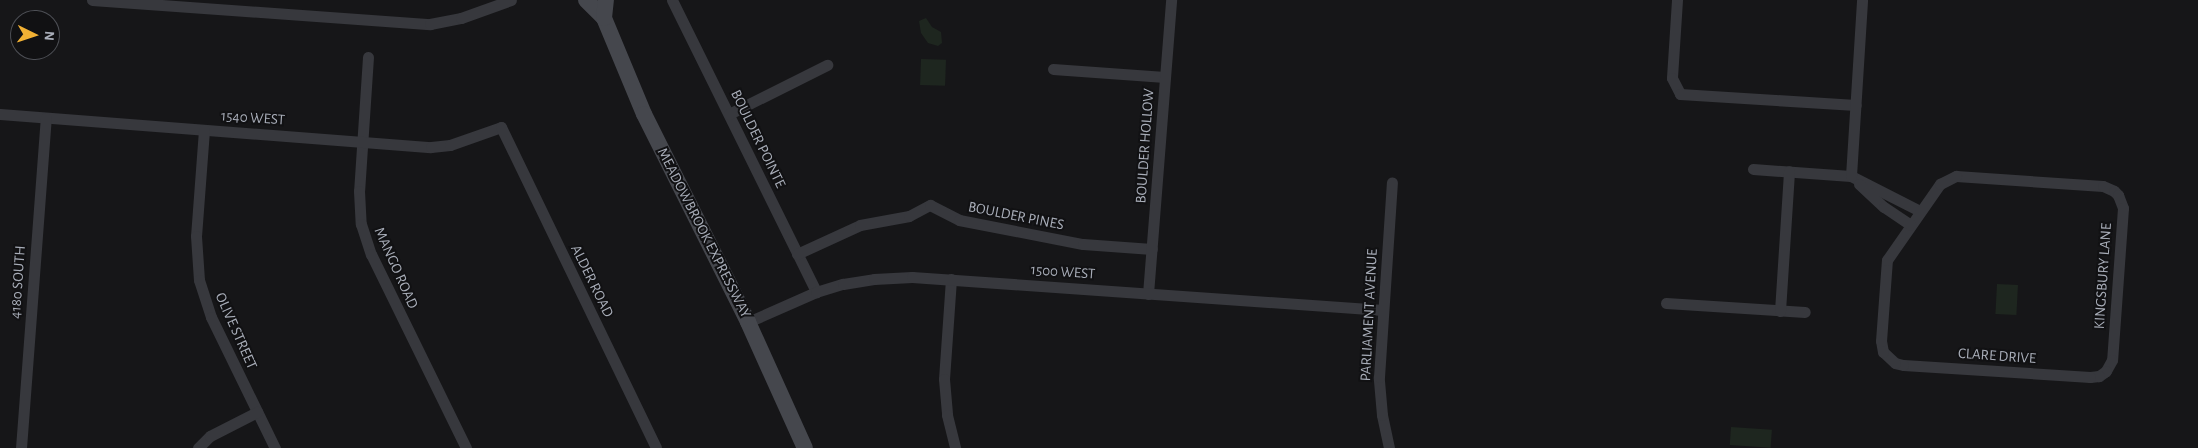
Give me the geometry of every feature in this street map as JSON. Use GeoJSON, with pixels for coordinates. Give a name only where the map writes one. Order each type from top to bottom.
{"type":"FeatureCollection","features":[{"type":"Feature","properties":{"kind":"main road","name":"MEADOWBROOK EXPRESSWAY"},"geometry":{"type":"LineString","coordinates":[[586,0],[604,18],[644,114],[748,322],[805,448]]}},
{"type":"Feature","properties":{"kind":"main road","name":"MEADOWBROOK EXPRESSWAY"},"geometry":{"type":"LineString","coordinates":[[604,18],[606,0]]}},
{"type":"Feature","properties":{"kind":"street"},"geometry":{"type":"LineString","coordinates":[[92,0],[430,24],[461,18],[511,0]]}},
{"type":"Feature","properties":{"kind":"street","name":"BOULDER POINTE"},"geometry":{"type":"LineString","coordinates":[[672,0],[816,292]]}},
{"type":"Feature","properties":{"kind":"street","name":"BOULDER HOLLOW"},"geometry":{"type":"LineString","coordinates":[[1148,294],[1171,0]]}},
{"type":"Feature","properties":{"kind":"street"},"geometry":{"type":"LineString","coordinates":[[1677,0],[1672,78],[1680,94],[1856,105]]}},
{"type":"Feature","properties":{"kind":"street"},"geometry":{"type":"LineString","coordinates":[[1851,176],[1862,0]]}},
{"type":"Feature","properties":{"kind":"street","name":"MANGO ROAD"},"geometry":{"type":"LineString","coordinates":[[368,57],[358,207],[365,239],[466,448]]}},
{"type":"Feature","properties":{"kind":"street"},"geometry":{"type":"LineString","coordinates":[[729,114],[827,65]]}},
{"type":"Feature","properties":{"kind":"street"},"geometry":{"type":"LineString","coordinates":[[1053,69],[1165,77]]}},
{"type":"Feature","properties":{"kind":"street","name":"1540 WEST"},"geometry":{"type":"LineString","coordinates":[[0,114],[431,147],[450,145],[501,127]]}},
{"type":"Feature","properties":{"kind":"street","name":"4180 SOUTH"},"geometry":{"type":"LineString","coordinates":[[21,448],[46,118]]}},
{"type":"Feature","properties":{"kind":"street","name":"ALDER ROAD"},"geometry":{"type":"LineString","coordinates":[[501,127],[656,448]]}},
{"type":"Feature","properties":{"kind":"street","name":"OLIVE STREET"},"geometry":{"type":"LineString","coordinates":[[204,130],[196,236],[199,280],[211,317],[274,448]]}},
{"type":"Feature","properties":{"kind":"street"},"geometry":{"type":"LineString","coordinates":[[1753,169],[1851,176],[1920,211],[1911,225],[1884,207],[1851,176]]}},
{"type":"Feature","properties":{"kind":"street"},"geometry":{"type":"LineString","coordinates":[[1780,311],[1789,171]]}},
{"type":"Feature","properties":{"kind":"street","name":"KINGSBURY LANE"},"geometry":{"type":"LineString","coordinates":[[1920,211],[1940,184],[1956,176],[2103,186],[2114,191],[2122,202],[2123,208],[2110,366]]}},
{"type":"Feature","properties":{"kind":"street","name":"PARLIAMENT AVENUE"},"geometry":{"type":"LineString","coordinates":[[1389,448],[1382,415],[1379,377],[1392,182]]}},
{"type":"Feature","properties":{"kind":"street","name":"BOULDER PINES"},"geometry":{"type":"LineString","coordinates":[[797,254],[860,225],[909,216],[930,205],[959,220],[1083,244],[1152,249]]}},
{"type":"Feature","properties":{"kind":"street","name":"CLARE DRIVE"},"geometry":{"type":"LineString","coordinates":[[1911,225],[1891,252],[1886,266],[1881,341],[1883,352],[1895,363],[2090,377],[2099,376],[2110,366]]}},
{"type":"Feature","properties":{"kind":"street","name":"1500 WEST"},"geometry":{"type":"LineString","coordinates":[[748,322],[816,292],[874,279],[912,277],[1383,310]]}},
{"type":"Feature","properties":{"kind":"street"},"geometry":{"type":"LineString","coordinates":[[951,279],[944,379],[946,407],[955,448]]}},
{"type":"Feature","properties":{"kind":"street"},"geometry":{"type":"LineString","coordinates":[[1666,303],[1805,312]]}},
{"type":"Feature","properties":{"kind":"street"},"geometry":{"type":"LineString","coordinates":[[198,448],[210,436],[258,412]]}},
{"type":"Feature","properties":{"kind":"shaded area"},"geometry":{"type":"Polygon","coordinates":[[[926,18],[932,27],[941,32],[942,43],[938,46],[928,43],[921,33],[919,21],[926,18]]]}},
{"type":"Feature","properties":{"kind":"shaded area"},"geometry":{"type":"Polygon","coordinates":[[[921,59],[946,60],[945,86],[920,85],[921,59]]]}},
{"type":"Feature","properties":{"kind":"shaded area"},"geometry":{"type":"Polygon","coordinates":[[[1997,284],[2018,285],[2016,315],[1995,314],[1997,284]]]}},
{"type":"Feature","properties":{"kind":"shaded area"},"geometry":{"type":"Polygon","coordinates":[[[1731,427],[1772,430],[1771,448],[1730,445],[1731,427]]]}}]}
